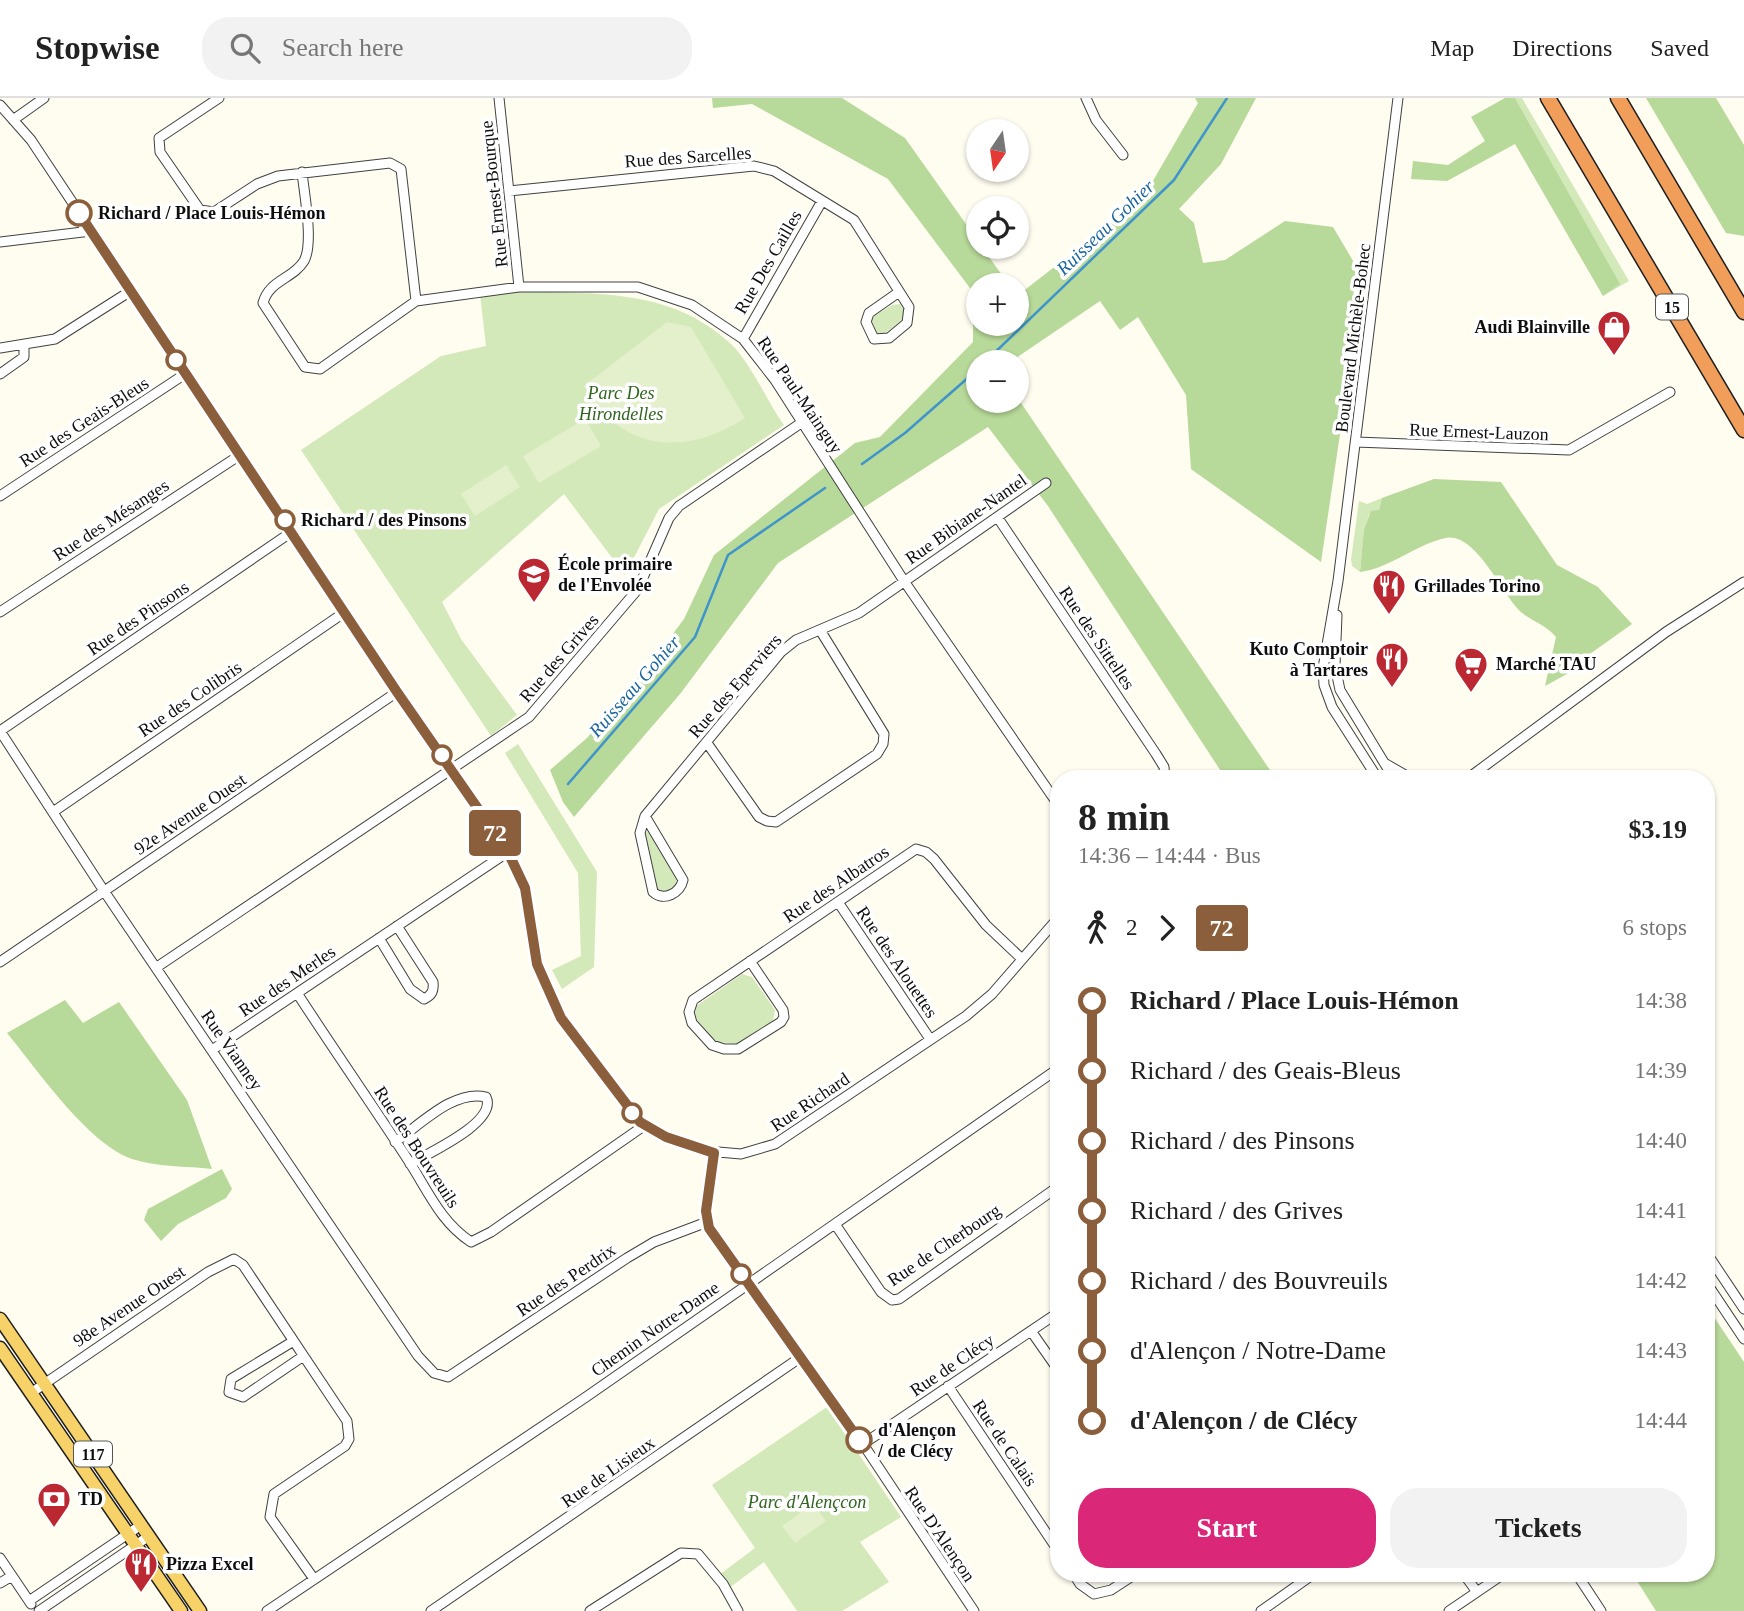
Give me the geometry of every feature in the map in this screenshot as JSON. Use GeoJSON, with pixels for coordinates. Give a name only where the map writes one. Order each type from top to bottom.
{"type":"FeatureCollection","features":[{"type":"Feature","properties":{"kind":"highway","name":"15"},"geometry":{"type":"LineString","coordinates":[[1548,98],[1744,430]]}},
{"type":"Feature","properties":{"kind":"highway"},"geometry":{"type":"LineString","coordinates":[[1618,98],[1744,312]]}},
{"type":"Feature","properties":{"kind":"main road","name":"117"},"geometry":{"type":"LineString","coordinates":[[0,1319],[200,1611]]}},
{"type":"Feature","properties":{"kind":"main road","name":"117"},"geometry":{"type":"LineString","coordinates":[[0,1348],[181,1611]]}},
{"type":"Feature","properties":{"kind":"street"},"geometry":{"type":"LineString","coordinates":[[13,120],[44,98]]}},
{"type":"Feature","properties":{"kind":"street"},"geometry":{"type":"LineString","coordinates":[[219,98],[159,138],[160,152],[200,210],[214,212],[257,184],[278,176],[390,163],[401,169],[416,301]]}},
{"type":"Feature","properties":{"kind":"street","name":"Rue Ernest-Bourque"},"geometry":{"type":"LineString","coordinates":[[499,98],[519,287]]}},
{"type":"Feature","properties":{"kind":"street"},"geometry":{"type":"LineString","coordinates":[[1086,98],[1096,120],[1123,155]]}},
{"type":"Feature","properties":{"kind":"street","name":"Boulevard Michèle-Bohec"},"geometry":{"type":"LineString","coordinates":[[1372,770],[1338,718],[1324,685],[1323,664],[1338,581],[1398,98]]}},
{"type":"Feature","properties":{"kind":"street","name":"Rue Richard"},"geometry":{"type":"LineString","coordinates":[[0,105],[31,141],[129,292],[293,531],[397,692],[508,852],[525,888],[537,964],[561,1018],[634,1116],[645,1125],[679,1142],[714,1153],[741,1154],[775,1144],[930,1040],[992,994],[1050,928]]}},
{"type":"Feature","properties":{"kind":"street","name":"Rue des Sarcelles"},"geometry":{"type":"LineString","coordinates":[[509,191],[754,166],[774,171],[854,220],[900,292],[909,307],[908,323],[889,338],[874,339],[866,322],[869,313],[900,292]]}},
{"type":"Feature","properties":{"kind":"street","name":"Rue Paul-Mainguy"},"geometry":{"type":"LineString","coordinates":[[302,172],[309,246],[303,262],[266,290],[263,303],[305,368],[320,369],[416,301],[519,287],[638,287],[692,305],[743,339],[775,380],[904,581],[1050,793]]}},
{"type":"Feature","properties":{"kind":"street","name":"Rue Des Cailles"},"geometry":{"type":"LineString","coordinates":[[743,339],[822,201]]}},
{"type":"Feature","properties":{"kind":"street"},"geometry":{"type":"LineString","coordinates":[[0,242],[91,231]]}},
{"type":"Feature","properties":{"kind":"street"},"geometry":{"type":"LineString","coordinates":[[0,348],[55,339],[129,292]]}},
{"type":"Feature","properties":{"kind":"street"},"geometry":{"type":"LineString","coordinates":[[0,374],[24,357],[24,345]]}},
{"type":"Feature","properties":{"kind":"street","name":"Rue des Geais-Bleus"},"geometry":{"type":"LineString","coordinates":[[0,496],[185,373]]}},
{"type":"Feature","properties":{"kind":"street","name":"Rue Ernest-Lauzon"},"geometry":{"type":"LineString","coordinates":[[1356,442],[1569,450],[1670,392]]}},
{"type":"Feature","properties":{"kind":"street","name":"Rue des Grives"},"geometry":{"type":"LineString","coordinates":[[157,967],[529,717],[636,592],[646,576],[669,518],[679,506],[801,423]]}},
{"type":"Feature","properties":{"kind":"street","name":"Rue des Mésanges"},"geometry":{"type":"LineString","coordinates":[[0,612],[240,455]]}},
{"type":"Feature","properties":{"kind":"street","name":"Rue Bibiane-Nantel"},"geometry":{"type":"LineString","coordinates":[[904,581],[1046,483]]}},
{"type":"Feature","properties":{"kind":"street","name":"Rue des Sittelles"},"geometry":{"type":"LineString","coordinates":[[998,518],[1164,770]]}},
{"type":"Feature","properties":{"kind":"street","name":"Rue des Pinsons"},"geometry":{"type":"LineString","coordinates":[[0,731],[293,531]]}},
{"type":"Feature","properties":{"kind":"street","name":"Rue des Eperviers"},"geometry":{"type":"LineString","coordinates":[[645,816],[781,652],[796,640],[859,613],[904,581]]}},
{"type":"Feature","properties":{"kind":"street","name":"Boulevard Michèle-Bohec"},"geometry":{"type":"LineString","coordinates":[[1338,581],[1335,654],[1338,684],[1351,712],[1389,770]]}},
{"type":"Feature","properties":{"kind":"street"},"geometry":{"type":"LineString","coordinates":[[1479,770],[1666,632],[1744,582]]}},
{"type":"Feature","properties":{"kind":"street","name":"Rue des Colibris"},"geometry":{"type":"LineString","coordinates":[[53,812],[345,612]]}},
{"type":"Feature","properties":{"kind":"street"},"geometry":{"type":"LineString","coordinates":[[707,743],[759,817],[776,822],[877,754],[883,744],[884,734],[820,629]]}},
{"type":"Feature","properties":{"kind":"street","name":"92e Avenue Ouest"},"geometry":{"type":"LineString","coordinates":[[0,961],[397,692]]}},
{"type":"Feature","properties":{"kind":"street","name":"Rue Vianney"},"geometry":{"type":"LineString","coordinates":[[0,731],[104,891],[418,1356],[433,1373],[448,1377]]}},
{"type":"Feature","properties":{"kind":"street"},"geometry":{"type":"LineString","coordinates":[[1384,763],[1396,770]]}},
{"type":"Feature","properties":{"kind":"street"},"geometry":{"type":"LineString","coordinates":[[645,816],[684,880],[680,888],[667,897],[657,896],[653,891],[640,833],[645,816]]}},
{"type":"Feature","properties":{"kind":"street","name":"Rue des Albatros"},"geometry":{"type":"LineString","coordinates":[[750,961],[783,1010],[784,1017],[781,1022],[738,1049],[712,1045],[692,1023],[689,1012],[693,1000],[750,961],[916,849],[926,852],[986,925],[1022,960]]}},
{"type":"Feature","properties":{"kind":"street","name":"Rue des Merles"},"geometry":{"type":"LineString","coordinates":[[212,1050],[508,852]]}},
{"type":"Feature","properties":{"kind":"street","name":"Rue des Alouettes"},"geometry":{"type":"LineString","coordinates":[[838,902],[930,1040]]}},
{"type":"Feature","properties":{"kind":"street"},"geometry":{"type":"LineString","coordinates":[[379,938],[410,989],[424,999],[430,996],[434,990],[433,982],[397,926]]}},
{"type":"Feature","properties":{"kind":"street","name":"Rue des Bouvreuils"},"geometry":{"type":"LineString","coordinates":[[297,993],[438,1211],[455,1231],[471,1242],[513,1218],[645,1125]]}},
{"type":"Feature","properties":{"kind":"street","name":"Chemin Notre-Dame"},"geometry":{"type":"LineString","coordinates":[[267,1611],[749,1284],[1050,1074]]}},
{"type":"Feature","properties":{"kind":"street"},"geometry":{"type":"LineString","coordinates":[[395,1142],[454,1101],[472,1093],[486,1097],[490,1105],[488,1112],[472,1127],[410,1164]]}},
{"type":"Feature","properties":{"kind":"street"},"geometry":{"type":"LineString","coordinates":[[707,1222],[706,1205],[714,1153]]}},
{"type":"Feature","properties":{"kind":"street","name":"Rue de Cherbourg"},"geometry":{"type":"LineString","coordinates":[[835,1224],[886,1298],[899,1299],[1050,1192]]}},
{"type":"Feature","properties":{"kind":"street","name":"Rue des Perdrix"},"geometry":{"type":"LineString","coordinates":[[448,1377],[627,1258],[654,1242],[707,1222]]}},
{"type":"Feature","properties":{"kind":"street","name":"Rue D'Alençon"},"geometry":{"type":"LineString","coordinates":[[707,1222],[863,1444],[880,1475],[974,1611]]}},
{"type":"Feature","properties":{"kind":"street","name":"98e Avenue Ouest"},"geometry":{"type":"LineString","coordinates":[[31,1393],[208,1272],[234,1259],[243,1265],[292,1342]]}},
{"type":"Feature","properties":{"kind":"street"},"geometry":{"type":"LineString","coordinates":[[1715,1266],[1744,1309]]}},
{"type":"Feature","properties":{"kind":"street"},"geometry":{"type":"LineString","coordinates":[[1715,1296],[1744,1339]]}},
{"type":"Feature","properties":{"kind":"street","name":"Rue de Clécy"},"geometry":{"type":"LineString","coordinates":[[863,1444],[1050,1318]]}},
{"type":"Feature","properties":{"kind":"street"},"geometry":{"type":"LineString","coordinates":[[1031,1331],[1050,1358]]}},
{"type":"Feature","properties":{"kind":"street"},"geometry":{"type":"LineString","coordinates":[[302,1357],[243,1397],[229,1392],[231,1379],[292,1342],[347,1421],[349,1439],[345,1446],[274,1494],[270,1517],[314,1579]]}},
{"type":"Feature","properties":{"kind":"street","name":"Rue de Lisieux"},"geometry":{"type":"LineString","coordinates":[[431,1611],[801,1357]]}},
{"type":"Feature","properties":{"kind":"street","name":"Rue de Calais"},"geometry":{"type":"LineString","coordinates":[[948,1386],[1050,1539]]}},
{"type":"Feature","properties":{"kind":"street"},"geometry":{"type":"LineString","coordinates":[[29,1601],[141,1525]]}},
{"type":"Feature","properties":{"kind":"street"},"geometry":{"type":"LineString","coordinates":[[0,1558],[38,1611],[149,1536]]}},
{"type":"Feature","properties":{"kind":"street"},"geometry":{"type":"LineString","coordinates":[[590,1611],[681,1553],[698,1554],[723,1584],[738,1611]]}},
{"type":"Feature","properties":{"kind":"street"},"geometry":{"type":"LineString","coordinates":[[0,1583],[12,1576]]}},
{"type":"Feature","properties":{"kind":"street"},"geometry":{"type":"LineString","coordinates":[[1079,1582],[1094,1594],[1111,1590],[1123,1582]]}},
{"type":"Feature","properties":{"kind":"street"},"geometry":{"type":"LineString","coordinates":[[1261,1611],[1302,1582]]}},
{"type":"Feature","properties":{"kind":"street"},"geometry":{"type":"LineString","coordinates":[[1470,1582],[1477,1592]]}},
{"type":"Feature","properties":{"kind":"street"},"geometry":{"type":"LineString","coordinates":[[1449,1611],[1492,1582]]}},
{"type":"Feature","properties":{"kind":"street"},"geometry":{"type":"LineString","coordinates":[[1582,1582],[1601,1611]]}},
{"type":"Feature","properties":{"kind":"green space"},"geometry":{"type":"Polygon","coordinates":[[[712,98],[842,98],[905,138],[966,224],[966,259],[991,259],[1000,273],[966,273],[966,283],[888,179],[752,104],[713,108],[712,98]]]}},
{"type":"Feature","properties":{"kind":"green space"},"geometry":{"type":"Polygon","coordinates":[[[1195,98],[1256,98],[1221,164],[1179,209],[1194,223],[1203,263],[1225,260],[1285,221],[1333,227],[1356,266],[1343,414],[1321,562],[1191,469],[1186,395],[1138,317],[1120,330],[1100,301],[1028,350],[966,350],[966,413],[1028,413],[1270,770],[1220,770],[1048,506],[988,427],[778,563],[680,694],[574,817],[563,802],[550,770],[587,738],[660,651],[684,619],[714,555],[855,443],[880,437],[973,342],[973,336],[1029,336],[1029,287],[1143,198],[1198,103],[1195,98]]]}},
{"type":"Feature","properties":{"kind":"green space"},"geometry":{"type":"Polygon","coordinates":[[[1505,98],[1515,98],[1620,284],[1603,296],[1515,144],[1447,181],[1411,179],[1413,161],[1448,165],[1485,141],[1471,117],[1505,98]]]}},
{"type":"Feature","properties":{"kind":"green space"},"geometry":{"type":"Polygon","coordinates":[[[1515,98],[1522,98],[1629,281],[1603,296],[1619,284],[1515,98]]]}},
{"type":"Feature","properties":{"kind":"green space"},"geometry":{"type":"Polygon","coordinates":[[[1646,98],[1716,98],[1744,145],[1744,236],[1726,233],[1646,98]]]}},
{"type":"Feature","properties":{"kind":"green space","name":"Parc Des Hirondelles"},"geometry":{"type":"Polygon","coordinates":[[[521,291],[605,294],[658,303],[683,312],[707,326],[738,351],[784,425],[659,509],[625,575],[564,494],[442,602],[461,639],[517,715],[491,736],[301,450],[441,356],[486,346],[480,294],[521,291]]]}},
{"type":"Feature","properties":{"kind":"green space"},"geometry":{"type":"Polygon","coordinates":[[[900,304],[905,311],[904,318],[884,334],[876,333],[870,324],[871,318],[892,305],[900,304]]]}},
{"type":"Feature","properties":{"kind":"green space"},"geometry":{"type":"Polygon","coordinates":[[[667,322],[691,327],[745,418],[723,431],[700,439],[656,441],[636,435],[616,424],[599,408],[584,386],[667,322]]]}},
{"type":"Feature","properties":{"kind":"green space"},"geometry":{"type":"Polygon","coordinates":[[[585,419],[601,446],[539,483],[523,456],[585,419]]]}},
{"type":"Feature","properties":{"kind":"green space"},"geometry":{"type":"Polygon","coordinates":[[[506,465],[520,487],[475,516],[461,494],[506,465]]]}},
{"type":"Feature","properties":{"kind":"green space"},"geometry":{"type":"Polygon","coordinates":[[[1434,479],[1501,482],[1557,565],[1598,587],[1632,624],[1587,656],[1587,663],[1545,686],[1556,637],[1517,608],[1486,564],[1467,544],[1446,538],[1424,545],[1382,566],[1360,572],[1364,529],[1371,511],[1379,510],[1382,498],[1434,479]]]}},
{"type":"Feature","properties":{"kind":"green space"},"geometry":{"type":"Polygon","coordinates":[[[1382,498],[1379,510],[1369,515],[1364,529],[1360,572],[1352,566],[1351,560],[1359,501],[1367,504],[1382,498]]]}},
{"type":"Feature","properties":{"kind":"green space"},"geometry":{"type":"Polygon","coordinates":[[[518,744],[597,872],[594,967],[562,989],[552,970],[581,956],[578,873],[505,753],[518,744]]]}},
{"type":"Feature","properties":{"kind":"green space"},"geometry":{"type":"Polygon","coordinates":[[[648,831],[677,877],[675,886],[666,892],[659,892],[656,887],[644,833],[648,831]]]}},
{"type":"Feature","properties":{"kind":"green space"},"geometry":{"type":"Polygon","coordinates":[[[742,974],[752,977],[775,1010],[773,1021],[740,1044],[715,1042],[694,1016],[695,1007],[742,974]]]}},
{"type":"Feature","properties":{"kind":"green space"},"geometry":{"type":"Polygon","coordinates":[[[65,1000],[83,1023],[119,1002],[187,1100],[212,1169],[161,1165],[132,1159],[98,1138],[64,1104],[7,1033],[65,1000]]]}},
{"type":"Feature","properties":{"kind":"green space"},"geometry":{"type":"Polygon","coordinates":[[[222,1169],[232,1189],[226,1198],[178,1224],[161,1241],[144,1220],[148,1209],[222,1169]]]}},
{"type":"Feature","properties":{"kind":"green space"},"geometry":{"type":"Polygon","coordinates":[[[1715,1318],[1744,1362],[1744,1611],[1656,1611],[1638,1582],[1715,1582],[1715,1318]]]}},
{"type":"Feature","properties":{"kind":"green space","name":"Parc d'Alençcon"},"geometry":{"type":"Polygon","coordinates":[[[827,1407],[901,1517],[860,1542],[889,1582],[842,1611],[797,1611],[764,1562],[729,1588],[719,1575],[755,1548],[712,1485],[827,1407]]]}},
{"type":"Feature","properties":{"kind":"green space"},"geometry":{"type":"Polygon","coordinates":[[[813,1504],[826,1521],[795,1543],[782,1526],[813,1504]]]}},
{"type":"Feature","properties":{"kind":"waterway","name":"Ruisseau Gohier"},"geometry":{"type":"LineString","coordinates":[[997,350],[1174,180],[1227,98]]}},
{"type":"Feature","properties":{"kind":"waterway","name":"Ruisseau Gohier"},"geometry":{"type":"LineString","coordinates":[[862,464],[905,433],[966,380]]}},
{"type":"Feature","properties":{"kind":"waterway","name":"Ruisseau Gohier"},"geometry":{"type":"LineString","coordinates":[[568,784],[695,637],[728,555],[825,488]]}},
{"type":"Feature","properties":{"kind":"bus line","name":"72"},"geometry":{"type":"LineString","coordinates":[[79,213],[129,292],[293,531],[397,692],[508,852],[525,888],[537,964],[561,1018],[640,1122],[666,1137],[714,1153],[706,1211],[709,1228],[859,1440]]}},
{"type":"Feature","properties":{"kind":"place","name":"Richard / Place Louis-Hémon"},"geometry":{"type":"Point","coordinates":[79,213]}},
{"type":"Feature","properties":{"kind":"place","name":"Audi Blainville"},"geometry":{"type":"Point","coordinates":[1614,357]}},
{"type":"Feature","properties":{"kind":"place","name":"Richard / des Pinsons"},"geometry":{"type":"Point","coordinates":[285,520]}},
{"type":"Feature","properties":{"kind":"place","name":"École primaire de l'Envolée"},"geometry":{"type":"Point","coordinates":[534,604]}},
{"type":"Feature","properties":{"kind":"place","name":"Grillades Torino"},"geometry":{"type":"Point","coordinates":[1389,616]}},
{"type":"Feature","properties":{"kind":"place","name":"Kuto Comptoir à Tartares"},"geometry":{"type":"Point","coordinates":[1392,689]}},
{"type":"Feature","properties":{"kind":"place","name":"Marché TAU"},"geometry":{"type":"Point","coordinates":[1471,694]}},
{"type":"Feature","properties":{"kind":"place","name":"d'Alençon / de Clécy"},"geometry":{"type":"Point","coordinates":[859,1440]}},
{"type":"Feature","properties":{"kind":"place","name":"TD"},"geometry":{"type":"Point","coordinates":[54,1529]}},
{"type":"Feature","properties":{"kind":"place","name":"Pizza Excel"},"geometry":{"type":"Point","coordinates":[141,1594]}}]}
